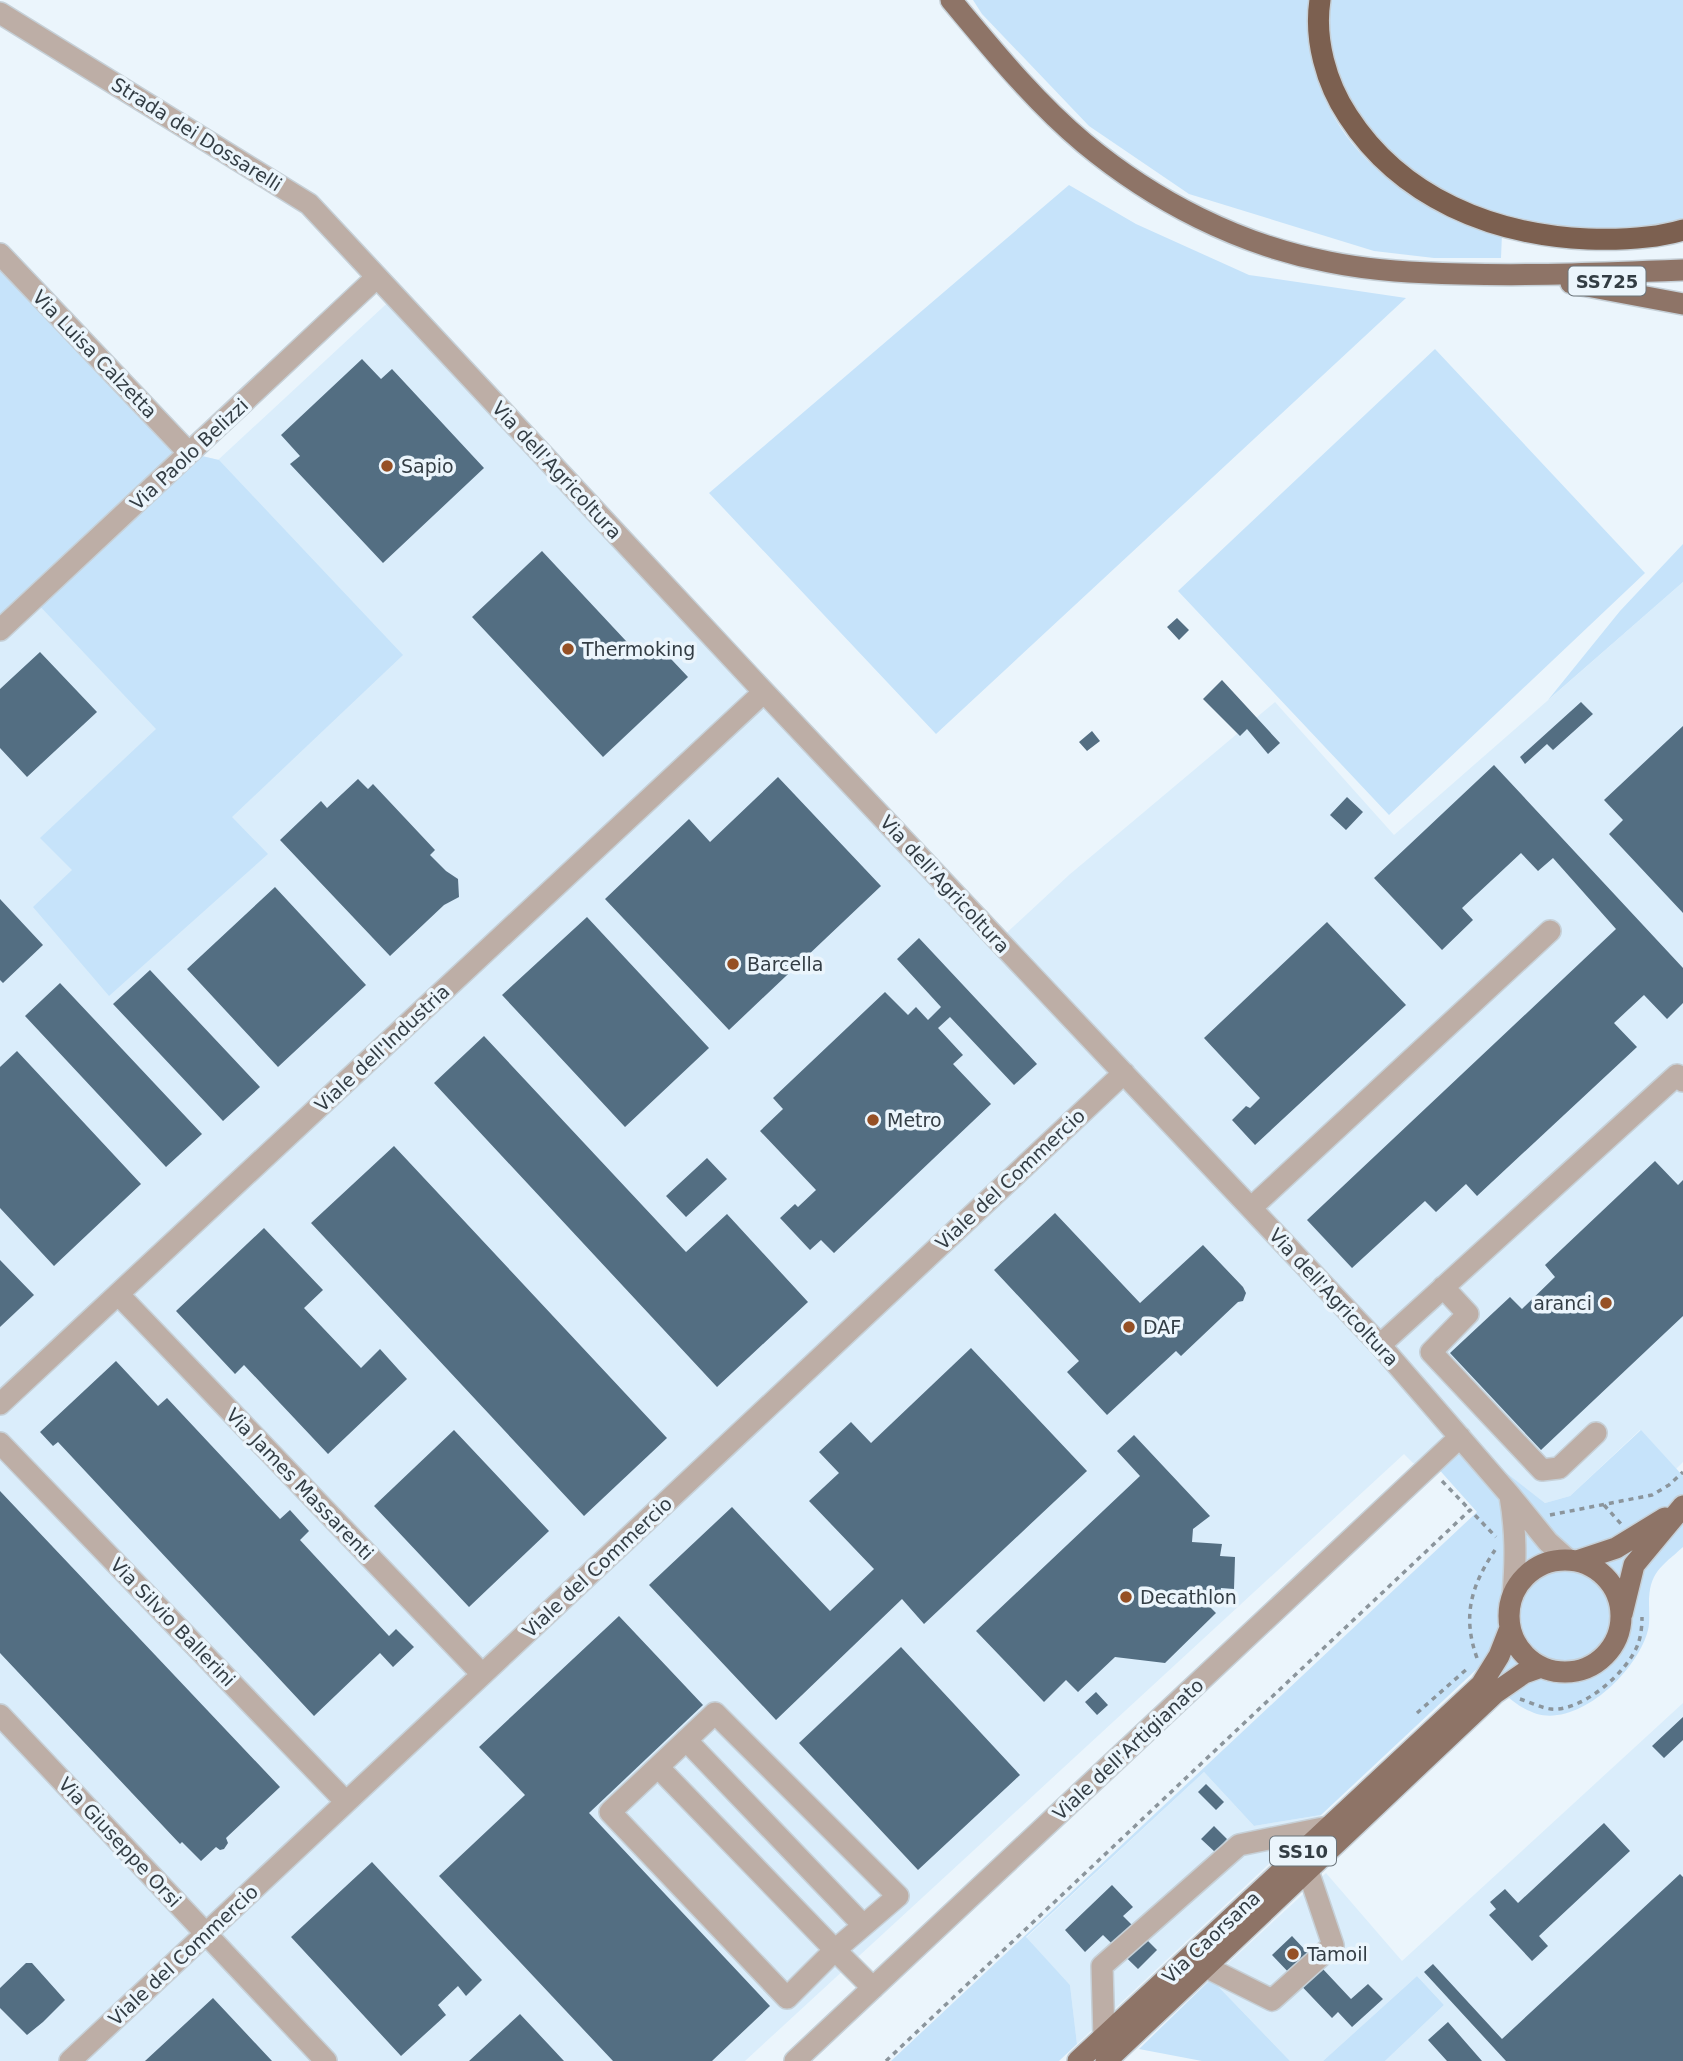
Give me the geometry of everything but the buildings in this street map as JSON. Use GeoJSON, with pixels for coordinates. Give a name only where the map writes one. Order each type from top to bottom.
{"type":"FeatureCollection","features":[{"type":"Feature","properties":{"kind":"highway"},"geometry":{"type":"LineString","coordinates":[[1320,0],[1318,26],[1322,52],[1332,88],[1342,108],[1368,144],[1392,168],[1441,202],[1486,222],[1514,230],[1569,238],[1624,239],[1683,230]]}},
{"type":"Feature","properties":{"kind":"main road"},"geometry":{"type":"LineString","coordinates":[[951,0],[1021,81],[1076,136],[1140,184],[1200,218],[1284,250],[1354,267],[1421,273],[1531,276],[1683,270]]}},
{"type":"Feature","properties":{"kind":"main road"},"geometry":{"type":"LineString","coordinates":[[1531,276],[1683,304]]}},
{"type":"Feature","properties":{"kind":"main road","name":"SS725"},"geometry":{"type":"LineString","coordinates":[[1531,276],[1683,285]]}},
{"type":"Feature","properties":{"kind":"main road"},"geometry":{"type":"LineString","coordinates":[[1681,1508],[1634,1565],[1618,1633],[1611,1648],[1599,1660],[1568,1672],[1541,1667],[1527,1657],[1516,1644],[1510,1628],[1509,1611],[1513,1595],[1522,1580],[1534,1568],[1550,1561],[1572,1560],[1616,1548],[1681,1508]]}},
{"type":"Feature","properties":{"kind":"main road"},"geometry":{"type":"LineString","coordinates":[[1572,1560],[1595,1568],[1609,1580],[1618,1597],[1621,1616]]}},
{"type":"Feature","properties":{"kind":"main road","name":"Via Caorsana"},"geometry":{"type":"LineString","coordinates":[[1113,2053],[1328,1827],[1481,1685],[1499,1656],[1510,1628]]}},
{"type":"Feature","properties":{"kind":"main road","name":"Via Caorsana"},"geometry":{"type":"LineString","coordinates":[[1079,2061],[1113,2053],[1494,1693],[1524,1673],[1541,1667]]}},
{"type":"Feature","properties":{"kind":"street","name":"Strada dei Dossarelli"},"geometry":{"type":"LineString","coordinates":[[0,13],[309,204],[377,277]]}},
{"type":"Feature","properties":{"kind":"street","name":"Via Luisa Calzetta"},"geometry":{"type":"LineString","coordinates":[[0,254],[190,453]]}},
{"type":"Feature","properties":{"kind":"street","name":"Via Paolo Belizzi"},"geometry":{"type":"LineString","coordinates":[[0,630],[377,277]]}},
{"type":"Feature","properties":{"kind":"street","name":"Via dell'Agricoltura"},"geometry":{"type":"LineString","coordinates":[[377,277],[1380,1345],[1548,1542],[1572,1560]]}},
{"type":"Feature","properties":{"kind":"street","name":"Viale dell'Industria"},"geometry":{"type":"LineString","coordinates":[[0,1404],[764,692]]}},
{"type":"Feature","properties":{"kind":"street"},"geometry":{"type":"LineString","coordinates":[[1251,1208],[1550,931]]}},
{"type":"Feature","properties":{"kind":"street","name":"Viale del Commercio"},"geometry":{"type":"LineString","coordinates":[[70,2061],[1124,1073]]}},
{"type":"Feature","properties":{"kind":"street"},"geometry":{"type":"LineString","coordinates":[[1380,1345],[1677,1075],[1683,1081]]}},
{"type":"Feature","properties":{"kind":"street"},"geometry":{"type":"LineString","coordinates":[[1443,1287],[1468,1314],[1431,1352],[1542,1470],[1559,1468],[1596,1433]]}},
{"type":"Feature","properties":{"kind":"street","name":"Via James Massarenti"},"geometry":{"type":"LineString","coordinates":[[118,1294],[482,1674]]}},
{"type":"Feature","properties":{"kind":"street","name":"Viale dell'Artigianato"},"geometry":{"type":"LineString","coordinates":[[795,2061],[1460,1437]]}},
{"type":"Feature","properties":{"kind":"street","name":"Via Silvio Ballerini"},"geometry":{"type":"LineString","coordinates":[[0,1443],[346,1802]]}},
{"type":"Feature","properties":{"kind":"street"},"geometry":{"type":"LineString","coordinates":[[1509,1494],[1515,1524],[1513,1595]]}},
{"type":"Feature","properties":{"kind":"street"},"geometry":{"type":"LineString","coordinates":[[715,1713],[898,1896],[835,1950],[787,1998],[610,1812],[686,1740],[715,1713]]}},
{"type":"Feature","properties":{"kind":"street","name":"Via Giuseppe Orsi"},"geometry":{"type":"LineString","coordinates":[[0,1715],[326,2061]]}},
{"type":"Feature","properties":{"kind":"street"},"geometry":{"type":"LineString","coordinates":[[686,1740],[863,1926]]}},
{"type":"Feature","properties":{"kind":"street"},"geometry":{"type":"LineString","coordinates":[[658,1767],[873,1988]]}},
{"type":"Feature","properties":{"kind":"street"},"geometry":{"type":"LineString","coordinates":[[1113,2053],[1102,1966],[1238,1845],[1328,1827]]}},
{"type":"Feature","properties":{"kind":"street"},"geometry":{"type":"LineString","coordinates":[[1206,1966],[1272,2000],[1333,1945],[1308,1871]]}},
{"type":"Feature","properties":{"kind":"path"},"geometry":{"type":"LineString","coordinates":[[1429,1466],[1500,1541]]}},
{"type":"Feature","properties":{"kind":"path"},"geometry":{"type":"LineString","coordinates":[[886,2061],[1470,1510]]}},
{"type":"Feature","properties":{"kind":"path"},"geometry":{"type":"LineString","coordinates":[[1514,1697],[1550,1709],[1569,1707],[1585,1701],[1629,1661],[1638,1644],[1642,1610]]}},
{"type":"Feature","properties":{"kind":"path"},"geometry":{"type":"LineString","coordinates":[[1418,1713],[1467,1668]]}},
{"type":"Feature","properties":{"kind":"shaded area"},"geometry":{"type":"Polygon","coordinates":[[[973,0],[1309,0],[1315,70],[1325,100],[1346,135],[1373,166],[1405,192],[1460,223],[1502,234],[1501,258],[1434,258],[1374,251],[1189,194],[1089,126],[982,14],[973,0]]]}},
{"type":"Feature","properties":{"kind":"shaded area"},"geometry":{"type":"Polygon","coordinates":[[[1327,0],[1683,0],[1683,221],[1652,228],[1594,231],[1546,228],[1452,200],[1386,155],[1345,98],[1329,47],[1327,0]]]}},
{"type":"Feature","properties":{"kind":"shaded area"},"geometry":{"type":"Polygon","coordinates":[[[1069,185],[1136,224],[1249,275],[1406,298],[936,734],[709,493],[1069,185]]]}},
{"type":"Feature","properties":{"kind":"shaded area"},"geometry":{"type":"Polygon","coordinates":[[[0,255],[189,453],[218,460],[396,295],[1000,939],[1069,875],[1275,702],[1394,835],[1683,582],[1683,1462],[1676,1469],[1640,1430],[1570,1496],[1545,1503],[1459,1437],[1435,1465],[1413,1463],[1404,1454],[745,2061],[0,2061],[0,255]]]}},
{"type":"Feature","properties":{"kind":"shaded area"},"geometry":{"type":"Polygon","coordinates":[[[0,255],[189,453],[219,460],[403,655],[232,817],[268,854],[109,996],[33,907],[72,870],[40,838],[156,729],[35,601],[0,632],[0,255]]]}},
{"type":"Feature","properties":{"kind":"shaded area"},"geometry":{"type":"Polygon","coordinates":[[[1435,349],[1645,573],[1389,815],[1178,591],[1435,349]]]}},
{"type":"Feature","properties":{"kind":"shaded area"},"geometry":{"type":"Polygon","coordinates":[[[1683,544],[1683,582],[1548,700],[1620,611],[1683,544]]]}},
{"type":"Feature","properties":{"kind":"shaded area"},"geometry":{"type":"Polygon","coordinates":[[[1641,1430],[1683,1476],[1683,1547],[1654,1577],[1650,1593],[1649,1627],[1642,1646],[1633,1662],[1605,1692],[1572,1712],[1537,1714],[1512,1700],[1478,1668],[1321,1815],[1254,1826],[1204,1772],[1026,1937],[1070,1985],[1077,2044],[1059,2061],[891,2061],[1477,1512],[1435,1465],[1459,1436],[1545,1503],[1570,1496],[1641,1430]]]}},
{"type":"Feature","properties":{"kind":"shaded area"},"geometry":{"type":"Polygon","coordinates":[[[1683,1703],[1683,2061],[1385,2061],[1444,2005],[1417,1976],[1323,2061],[1290,2061],[1211,1979],[1326,1873],[1402,1961],[1683,1703]]]}},
{"type":"Feature","properties":{"kind":"shaded area"},"geometry":{"type":"Polygon","coordinates":[[[1204,1772],[1254,1826],[1321,1815],[1077,2044],[1070,1985],[1026,1938],[1204,1772]]]}},
{"type":"Feature","properties":{"kind":"shaded area"},"geometry":{"type":"Polygon","coordinates":[[[1417,1976],[1444,2005],[1385,2061],[1323,2061],[1417,1976]]]}},
{"type":"Feature","properties":{"kind":"shaded area"},"geometry":{"type":"Polygon","coordinates":[[[1211,1979],[1290,2061],[1202,2061],[1139,2049],[1211,1979]]]}},
{"type":"Feature","properties":{"kind":"place","name":"Sapio"},"geometry":{"type":"Point","coordinates":[387,466]}},
{"type":"Feature","properties":{"kind":"place","name":"Thermoking"},"geometry":{"type":"Point","coordinates":[568,649]}},
{"type":"Feature","properties":{"kind":"place","name":"Barcella"},"geometry":{"type":"Point","coordinates":[733,964]}},
{"type":"Feature","properties":{"kind":"place","name":"Metro"},"geometry":{"type":"Point","coordinates":[873,1120]}},
{"type":"Feature","properties":{"kind":"place","name":"aranci"},"geometry":{"type":"Point","coordinates":[1606,1303]}},
{"type":"Feature","properties":{"kind":"place","name":"DAF"},"geometry":{"type":"Point","coordinates":[1129,1327]}},
{"type":"Feature","properties":{"kind":"place","name":"Decathlon"},"geometry":{"type":"Point","coordinates":[1126,1597]}},
{"type":"Feature","properties":{"kind":"place","name":"Tamoil"},"geometry":{"type":"Point","coordinates":[1293,1954]}}]}
